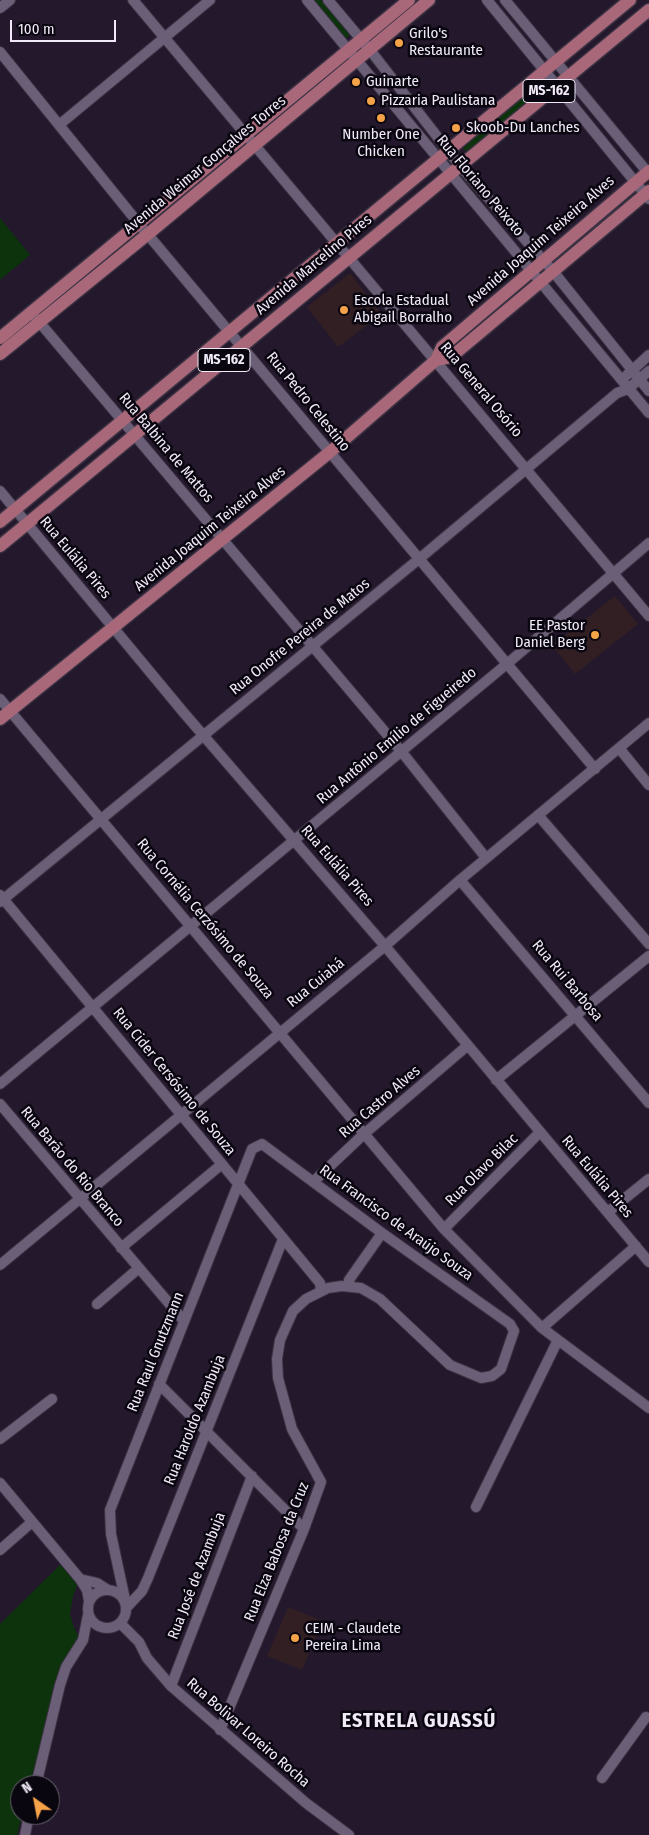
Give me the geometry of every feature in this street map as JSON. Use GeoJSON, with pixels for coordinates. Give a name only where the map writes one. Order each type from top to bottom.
{"type":"FeatureCollection","features":[{"type":"Feature","properties":{"kind":"main road","name":"Avenida Weimar Gonçalves Torres"},"geometry":{"type":"LineString","coordinates":[[0,338],[35,317],[148,234],[255,145],[366,45],[409,0]]}},
{"type":"Feature","properties":{"kind":"main road","name":"Avenida Weimar Gonçalves Torres"},"geometry":{"type":"LineString","coordinates":[[366,45],[429,0]]}},
{"type":"Feature","properties":{"kind":"main road","name":"Avenida Marcelino Pires"},"geometry":{"type":"LineString","coordinates":[[0,522],[630,0]]}},
{"type":"Feature","properties":{"kind":"main road","name":"Avenida Marcelino Pires"},"geometry":{"type":"LineString","coordinates":[[0,546],[649,10]]}},
{"type":"Feature","properties":{"kind":"main road","name":"Avenida Weimar Gonçalves Torres"},"geometry":{"type":"LineString","coordinates":[[0,354],[35,317],[139,224],[246,135],[354,56]]}},
{"type":"Feature","properties":{"kind":"main road","name":"Avenida Joaquim Teixeira Alves"},"geometry":{"type":"LineString","coordinates":[[5,715],[330,452],[436,360],[442,348],[531,270],[635,182],[649,173]]}},
{"type":"Feature","properties":{"kind":"main road","name":"Avenida Joaquim Teixeira Alves"},"geometry":{"type":"LineString","coordinates":[[436,360],[451,357],[552,270],[648,195]]}},
{"type":"Feature","properties":{"kind":"street"},"geometry":{"type":"LineString","coordinates":[[0,8],[10,0]]}},
{"type":"Feature","properties":{"kind":"street","name":"Rua General Osório"},"geometry":{"type":"LineString","coordinates":[[134,0],[649,616]]}},
{"type":"Feature","properties":{"kind":"street"},"geometry":{"type":"LineString","coordinates":[[59,125],[210,0]]}},
{"type":"Feature","properties":{"kind":"street","name":"Rua Floriano Peixoto"},"geometry":{"type":"LineString","coordinates":[[307,0],[354,56],[443,154],[460,166],[552,270],[631,371],[649,391]]}},
{"type":"Feature","properties":{"kind":"street","name":"Rua Floriano Peixoto"},"geometry":{"type":"LineString","coordinates":[[328,0],[366,45],[443,154],[450,174],[649,413]]}},
{"type":"Feature","properties":{"kind":"street"},"geometry":{"type":"LineString","coordinates":[[487,0],[543,71],[635,182],[648,195]]}},
{"type":"Feature","properties":{"kind":"street"},"geometry":{"type":"LineString","coordinates":[[505,0],[649,173]]}},
{"type":"Feature","properties":{"kind":"street","name":"Rua Pedro Celestino"},"geometry":{"type":"LineString","coordinates":[[0,52],[139,224],[595,769]]}},
{"type":"Feature","properties":{"kind":"street","name":"Rua Balbina de Mattos"},"geometry":{"type":"LineString","coordinates":[[35,317],[135,433],[311,647],[401,751],[486,858]]}},
{"type":"Feature","properties":{"kind":"street"},"geometry":{"type":"LineString","coordinates":[[617,393],[621,380],[649,355]]}},
{"type":"Feature","properties":{"kind":"street","name":"Rua Onofre Pereira de Matos"},"geometry":{"type":"LineString","coordinates":[[1,899],[204,736],[617,393],[628,389],[649,371]]}},
{"type":"Feature","properties":{"kind":"street","name":"Rua Eulália Pires"},"geometry":{"type":"LineString","coordinates":[[0,491],[204,736],[385,946],[649,1262]]}},
{"type":"Feature","properties":{"kind":"street","name":"Rua Antônio Emílio de Figueiredo"},"geometry":{"type":"LineString","coordinates":[[0,1084],[508,663],[649,543]]}},
{"type":"Feature","properties":{"kind":"street","name":"Rua Cornélia Cerzósimo de Souza"},"geometry":{"type":"LineString","coordinates":[[0,699],[5,715],[101,819],[444,1229],[542,1328],[647,1402]]}},
{"type":"Feature","properties":{"kind":"street","name":"Rua Cuiabá"},"geometry":{"type":"LineString","coordinates":[[0,1265],[280,1031],[385,946],[486,858],[649,723]]}},
{"type":"Feature","properties":{"kind":"street"},"geometry":{"type":"LineString","coordinates":[[619,748],[649,785]]}},
{"type":"Feature","properties":{"kind":"street"},"geometry":{"type":"LineString","coordinates":[[538,815],[649,944]]}},
{"type":"Feature","properties":{"kind":"street","name":"Rua Rui Barbosa"},"geometry":{"type":"LineString","coordinates":[[460,880],[649,1103]]}},
{"type":"Feature","properties":{"kind":"street","name":"Rua Cider Cersósimo de Souza"},"geometry":{"type":"LineString","coordinates":[[1,899],[320,1283],[321,1291]]}},
{"type":"Feature","properties":{"kind":"street"},"geometry":{"type":"LineString","coordinates":[[496,1080],[649,956]]}},
{"type":"Feature","properties":{"kind":"street","name":"Rua Castro Alves"},"geometry":{"type":"LineString","coordinates":[[313,1182],[364,1134],[467,1046]]}},
{"type":"Feature","properties":{"kind":"street","name":"Rua Barão do Rio Branco"},"geometry":{"type":"LineString","coordinates":[[0,1104],[184,1321]]}},
{"type":"Feature","properties":{"kind":"street","name":"Rua Olavo Bilac"},"geometry":{"type":"LineString","coordinates":[[444,1229],[540,1132]]}},
{"type":"Feature","properties":{"kind":"street","name":"Rua Francisco de Araújo Souza"},"geometry":{"type":"LineString","coordinates":[[257,1145],[262,1144],[382,1233],[510,1324],[514,1331],[501,1369]]}},
{"type":"Feature","properties":{"kind":"street","name":"Rua Raul Gnutzmann"},"geometry":{"type":"LineString","coordinates":[[126,1606],[111,1534],[110,1510],[184,1321],[240,1186],[252,1149],[257,1145]]}},
{"type":"Feature","properties":{"kind":"street"},"geometry":{"type":"LineString","coordinates":[[122,1248],[222,1164]]}},
{"type":"Feature","properties":{"kind":"street"},"geometry":{"type":"LineString","coordinates":[[608,1212],[649,1179]]}},
{"type":"Feature","properties":{"kind":"street"},"geometry":{"type":"LineString","coordinates":[[350,1286],[348,1280],[382,1233]]}},
{"type":"Feature","properties":{"kind":"street","name":"Rua Haroldo Azambuja"},"geometry":{"type":"LineString","coordinates":[[126,1606],[142,1591],[283,1239]]}},
{"type":"Feature","properties":{"kind":"street"},"geometry":{"type":"LineString","coordinates":[[542,1328],[636,1246]]}},
{"type":"Feature","properties":{"kind":"street"},"geometry":{"type":"LineString","coordinates":[[97,1304],[139,1268]]}},
{"type":"Feature","properties":{"kind":"street","name":"Rua Elza Babosa da Cruz"},"geometry":{"type":"LineString","coordinates":[[220,1730],[304,1529],[321,1482],[290,1423],[278,1378],[277,1359],[282,1332],[292,1311],[306,1299],[321,1291],[350,1286],[361,1288],[376,1295],[450,1365],[481,1378],[492,1376],[501,1369]]}},
{"type":"Feature","properties":{"kind":"street"},"geometry":{"type":"LineString","coordinates":[[476,1508],[558,1340]]}},
{"type":"Feature","properties":{"kind":"street"},"geometry":{"type":"LineString","coordinates":[[159,1384],[304,1529]]}},
{"type":"Feature","properties":{"kind":"street"},"geometry":{"type":"LineString","coordinates":[[0,1439],[52,1398]]}},
{"type":"Feature","properties":{"kind":"street","name":"Rua José de Azambuja"},"geometry":{"type":"LineString","coordinates":[[171,1686],[252,1476]]}},
{"type":"Feature","properties":{"kind":"street"},"geometry":{"type":"LineString","coordinates":[[0,1483],[80,1579],[87,1590],[89,1601],[83,1640],[66,1667],[60,1685],[38,1775]]}},
{"type":"Feature","properties":{"kind":"street"},"geometry":{"type":"LineString","coordinates":[[0,1550],[32,1522]]}},
{"type":"Feature","properties":{"kind":"street"},"geometry":{"type":"LineString","coordinates":[[89,1601],[97,1593],[110,1590],[120,1576]]}},
{"type":"Feature","properties":{"kind":"street"},"geometry":{"type":"LineString","coordinates":[[80,1579],[97,1583],[121,1595],[126,1606],[125,1616],[120,1623],[110,1628],[94,1624],[88,1615]]}},
{"type":"Feature","properties":{"kind":"street","name":"Rua Bolivar Loreiro Rocha"},"geometry":{"type":"LineString","coordinates":[[120,1623],[139,1642],[147,1658],[171,1686],[306,1803],[349,1835]]}},
{"type":"Feature","properties":{"kind":"street"},"geometry":{"type":"LineString","coordinates":[[83,1640],[104,1628]]}},
{"type":"Feature","properties":{"kind":"street"},"geometry":{"type":"LineString","coordinates":[[602,1778],[648,1716]]}},
{"type":"Feature","properties":{"kind":"shaded area","name":"Escola Estadual Abigail Borralho"},"geometry":{"type":"Polygon","coordinates":[[[350,273],[382,314],[338,347],[307,307],[350,273]]]}},
{"type":"Feature","properties":{"kind":"shaded area","name":"EE Pastor Daniel Berg"},"geometry":{"type":"Polygon","coordinates":[[[615,596],[638,624],[575,674],[552,645],[615,596]]]}},
{"type":"Feature","properties":{"kind":"shaded area","name":"CEIM - Claudete Pereira Lima"},"geometry":{"type":"Polygon","coordinates":[[[288,1607],[323,1621],[302,1670],[267,1656],[288,1607]]]}},
{"type":"Feature","properties":{"kind":"green space"},"geometry":{"type":"Polygon","coordinates":[[[311,0],[321,0],[350,35],[344,40],[311,0]]]}},
{"type":"Feature","properties":{"kind":"green space"},"geometry":{"type":"Polygon","coordinates":[[[544,80],[548,84],[467,152],[463,148],[544,80]]]}},
{"type":"Feature","properties":{"kind":"green space"},"geometry":{"type":"Polygon","coordinates":[[[0,218],[30,255],[0,280],[0,218]]]}},
{"type":"Feature","properties":{"kind":"green space"},"geometry":{"type":"Polygon","coordinates":[[[60,1565],[78,1583],[73,1596],[70,1614],[74,1628],[80,1638],[57,1682],[33,1775],[10,1775],[10,1825],[20,1825],[17,1835],[0,1835],[0,1624],[60,1565]]]}},
{"type":"Feature","properties":{"kind":"place","name":"Grilo's Restaurante"},"geometry":{"type":"Point","coordinates":[399,43]}},
{"type":"Feature","properties":{"kind":"place","name":"Guinarte"},"geometry":{"type":"Point","coordinates":[356,82]}},
{"type":"Feature","properties":{"kind":"place","name":"Pizzaria Paulistana"},"geometry":{"type":"Point","coordinates":[371,101]}},
{"type":"Feature","properties":{"kind":"place","name":"Number One Chicken"},"geometry":{"type":"Point","coordinates":[381,118]}},
{"type":"Feature","properties":{"kind":"place","name":"Skoob-Du Lanches"},"geometry":{"type":"Point","coordinates":[456,128]}},
{"type":"Feature","properties":{"kind":"place","name":"Escola Estadual Abigail Borralho"},"geometry":{"type":"Point","coordinates":[344,310]}},
{"type":"Feature","properties":{"kind":"place","name":"EE Pastor Daniel Berg"},"geometry":{"type":"Point","coordinates":[595,635]}},
{"type":"Feature","properties":{"kind":"place","name":"CEIM - Claudete Pereira Lima"},"geometry":{"type":"Point","coordinates":[295,1638]}},
{"type":"Feature","properties":{"kind":"district","name":"ESTRELA GUASSÚ"},"geometry":{"type":"Point","coordinates":[419,1721]}}]}
